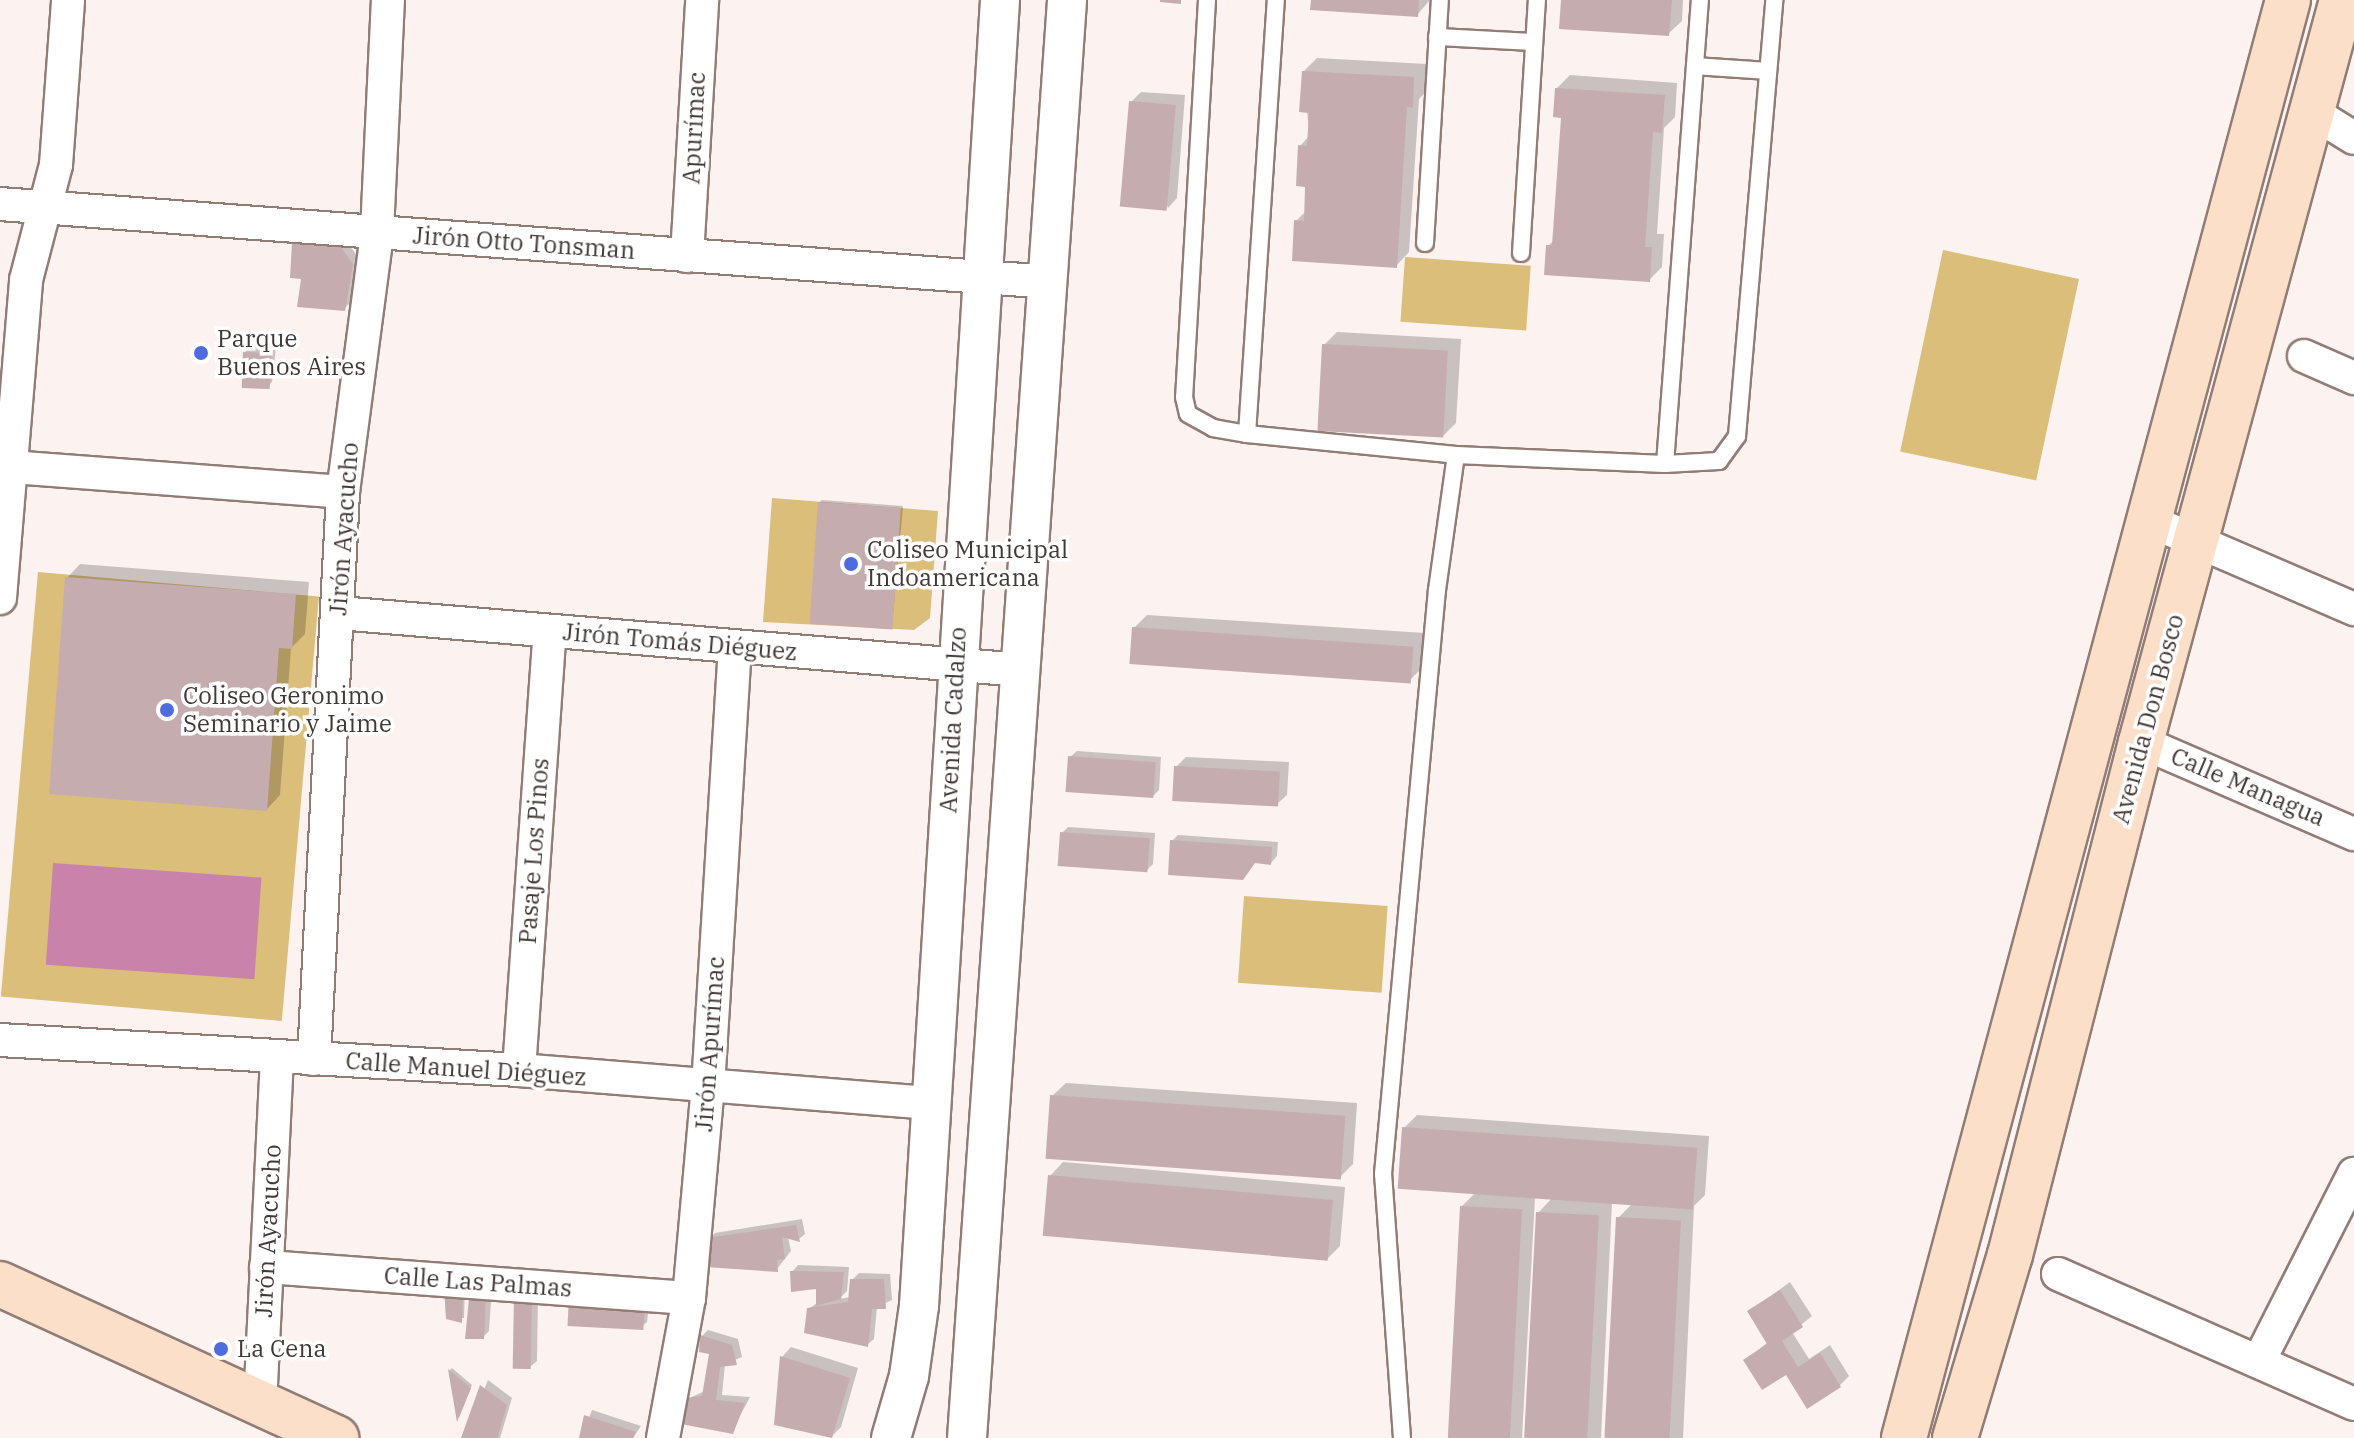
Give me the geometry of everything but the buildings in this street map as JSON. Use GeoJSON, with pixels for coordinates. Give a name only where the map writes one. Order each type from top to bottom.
{"type":"FeatureCollection","features":[{"type":"Feature","properties":{"kind":"main road"},"geometry":{"type":"LineString","coordinates":[[1904,1438],[2145,519],[2288,0]]}},
{"type":"Feature","properties":{"kind":"main road","name":"Avenida Don Bosco"},"geometry":{"type":"LineString","coordinates":[[1955,1438],[2010,1255],[2195,537],[2342,0]]}},
{"type":"Feature","properties":{"kind":"main road"},"geometry":{"type":"LineString","coordinates":[[0,1284],[332,1437]]}},
{"type":"Feature","properties":{"kind":"street"},"geometry":{"type":"LineString","coordinates":[[0,598],[11,467],[8,390],[26,280],[56,165],[68,0]]}},
{"type":"Feature","properties":{"kind":"street","name":"Jirón Ayacucho"},"geometry":{"type":"LineString","coordinates":[[314,1059],[343,492],[377,232],[388,0]]}},
{"type":"Feature","properties":{"kind":"street","name":"Apurímac"},"geometry":{"type":"LineString","coordinates":[[687,256],[702,0]]}},
{"type":"Feature","properties":{"kind":"street","name":"Avenida Cadalzo"},"geometry":{"type":"LineString","coordinates":[[891,1438],[909,1376],[919,1306],[956,666],[1000,0]]}},
{"type":"Feature","properties":{"kind":"street"},"geometry":{"type":"LineString","coordinates":[[967,1438],[1067,0]]}},
{"type":"Feature","properties":{"kind":"street"},"geometry":{"type":"LineString","coordinates":[[2312,112],[2354,138]]}},
{"type":"Feature","properties":{"kind":"street","name":"Jirón Otto Tonsman"},"geometry":{"type":"LineString","coordinates":[[0,204],[1049,282]]}},
{"type":"Feature","properties":{"kind":"street"},"geometry":{"type":"LineString","coordinates":[[2304,356],[2354,378]]}},
{"type":"Feature","properties":{"kind":"street"},"geometry":{"type":"LineString","coordinates":[[11,467],[343,492]]}},
{"type":"Feature","properties":{"kind":"street"},"geometry":{"type":"LineString","coordinates":[[2145,519],[2195,537],[2354,609]]}},
{"type":"Feature","properties":{"kind":"street","name":"Jirón Tomás Diéguez"},"geometry":{"type":"LineString","coordinates":[[339,613],[1021,670]]}},
{"type":"Feature","properties":{"kind":"street","name":"Pasaje Los Pinos"},"geometry":{"type":"LineString","coordinates":[[519,1070],[550,631]]}},
{"type":"Feature","properties":{"kind":"street","name":"Jirón Apurímac"},"geometry":{"type":"LineString","coordinates":[[663,1438],[689,1298],[708,1087],[735,647]]}},
{"type":"Feature","properties":{"kind":"street","name":"Calle Managua"},"geometry":{"type":"LineString","coordinates":[[2141,742],[2354,834]]}},
{"type":"Feature","properties":{"kind":"street","name":"Calle Manuel Diéguez"},"geometry":{"type":"LineString","coordinates":[[0,1040],[519,1070],[931,1103]]}},
{"type":"Feature","properties":{"kind":"street","name":"Jirón Ayacucho"},"geometry":{"type":"LineString","coordinates":[[260,1405],[277,1058]]}},
{"type":"Feature","properties":{"kind":"street"},"geometry":{"type":"LineString","coordinates":[[2259,1361],[2354,1174]]}},
{"type":"Feature","properties":{"kind":"street","name":"Calle Las Palmas"},"geometry":{"type":"LineString","coordinates":[[266,1267],[689,1298]]}},
{"type":"Feature","properties":{"kind":"street"},"geometry":{"type":"LineString","coordinates":[[2058,1274],[2354,1404]]}},
{"type":"Feature","properties":{"kind":"lane"},"geometry":{"type":"LineString","coordinates":[[1207,0],[1184,406],[1197,423],[1247,434],[1456,455],[1665,464],[1719,461],[1737,436],[1774,0]]}},
{"type":"Feature","properties":{"kind":"lane"},"geometry":{"type":"LineString","coordinates":[[1247,434],[1276,0]]}},
{"type":"Feature","properties":{"kind":"lane"},"geometry":{"type":"LineString","coordinates":[[1425,243],[1440,0]]}},
{"type":"Feature","properties":{"kind":"lane"},"geometry":{"type":"LineString","coordinates":[[1521,253],[1537,0]]}},
{"type":"Feature","properties":{"kind":"lane"},"geometry":{"type":"LineString","coordinates":[[1665,464],[1700,0]]}},
{"type":"Feature","properties":{"kind":"lane"},"geometry":{"type":"LineString","coordinates":[[1437,37],[1534,42]]}},
{"type":"Feature","properties":{"kind":"lane"},"geometry":{"type":"LineString","coordinates":[[1695,66],[1768,71]]}},
{"type":"Feature","properties":{"kind":"lane"},"geometry":{"type":"LineString","coordinates":[[1402,1438],[1383,1174],[1437,590],[1456,455]]}},
{"type":"Feature","properties":{"kind":"shaded area"},"geometry":{"type":"Polygon","coordinates":[[[1943,250],[2079,279],[2036,480],[1900,451],[1943,250]]]}},
{"type":"Feature","properties":{"kind":"shaded area"},"geometry":{"type":"Polygon","coordinates":[[[1405,257],[1531,266],[1526,331],[1400,322],[1405,257]]]}},
{"type":"Feature","properties":{"kind":"shaded area","name":"Coliseo Municipal Indoamericana"},"geometry":{"type":"Polygon","coordinates":[[[772,498],[938,511],[930,618],[914,630],[763,622],[772,498]]]}},
{"type":"Feature","properties":{"kind":"shaded area"},"geometry":{"type":"Polygon","coordinates":[[[38,572],[319,597],[282,1021],[1,996],[38,572]]]}},
{"type":"Feature","properties":{"kind":"shaded area"},"geometry":{"type":"Polygon","coordinates":[[[53,863],[261,878],[254,979],[46,965],[53,863]]]}},
{"type":"Feature","properties":{"kind":"shaded area"},"geometry":{"type":"Polygon","coordinates":[[[1244,896],[1388,906],[1382,993],[1238,983],[1244,896]]]}},
{"type":"Feature","properties":{"kind":"place","name":"Parque Buenos Aires"},"geometry":{"type":"Point","coordinates":[201,353]}},
{"type":"Feature","properties":{"kind":"place","name":"Coliseo Municipal Indoamericana"},"geometry":{"type":"Point","coordinates":[851,564]}},
{"type":"Feature","properties":{"kind":"place","name":"Coliseo Geronimo Seminario y Jaime"},"geometry":{"type":"Point","coordinates":[167,710]}},
{"type":"Feature","properties":{"kind":"place","name":"La Cena"},"geometry":{"type":"Point","coordinates":[221,1349]}}]}
